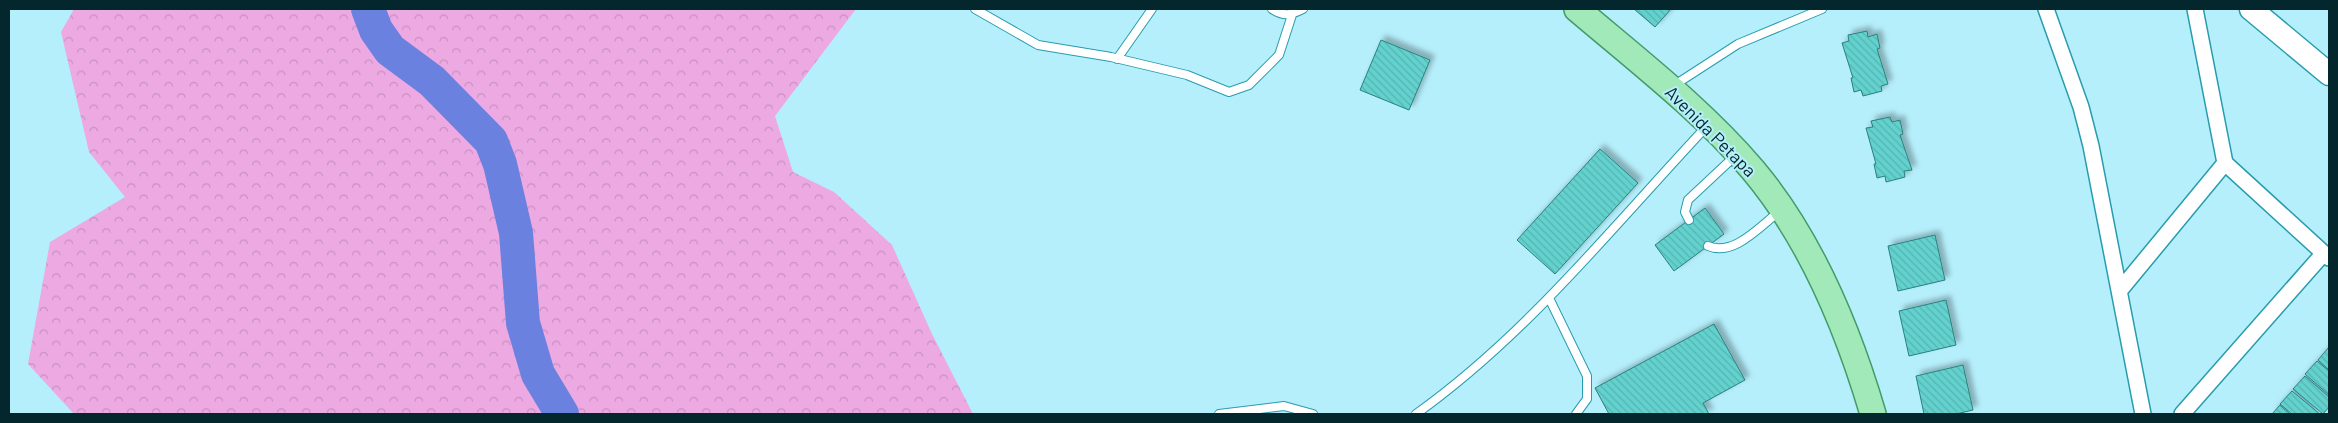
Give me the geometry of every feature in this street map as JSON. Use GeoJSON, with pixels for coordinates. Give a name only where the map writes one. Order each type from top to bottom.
{"type":"FeatureCollection","features":[{"type":"Feature","properties":{"kind":"main road","name":"Avenida Petapa"},"geometry":{"type":"LineString","coordinates":[[1577,9],[1709,124],[1738,153],[1782,209],[1797,232],[1824,286],[1861,373],[1873,414]]}},
{"type":"Feature","properties":{"kind":"main road"},"geometry":{"type":"LineString","coordinates":[[2251,9],[2329,74]]}},
{"type":"Feature","properties":{"kind":"street"},"geometry":{"type":"LineString","coordinates":[[2046,9],[2081,107],[2091,146],[2143,414]]}},
{"type":"Feature","properties":{"kind":"street"},"geometry":{"type":"LineString","coordinates":[[2182,414],[2326,256],[2225,163],[2195,9]]}},
{"type":"Feature","properties":{"kind":"street"},"geometry":{"type":"LineString","coordinates":[[2120,289],[2225,163]]}},
{"type":"Feature","properties":{"kind":"lane"},"geometry":{"type":"LineString","coordinates":[[976,9],[1038,45],[1117,59],[1187,75],[1229,92],[1249,85],[1279,55],[1292,15]]}},
{"type":"Feature","properties":{"kind":"lane"},"geometry":{"type":"LineString","coordinates":[[1117,59],[1152,9]]}},
{"type":"Feature","properties":{"kind":"lane"},"geometry":{"type":"LineString","coordinates":[[1272,9],[1280,14],[1292,15],[1303,9]]}},
{"type":"Feature","properties":{"kind":"lane"},"geometry":{"type":"LineString","coordinates":[[1669,88],[1738,44],[1822,9]]}},
{"type":"Feature","properties":{"kind":"lane"},"geometry":{"type":"LineString","coordinates":[[1416,414],[1509,338],[1549,298],[1709,124]]}},
{"type":"Feature","properties":{"kind":"lane"},"geometry":{"type":"LineString","coordinates":[[1689,220],[1685,212],[1688,200],[1738,153]]}},
{"type":"Feature","properties":{"kind":"lane"},"geometry":{"type":"LineString","coordinates":[[1708,246],[1722,250],[1733,246],[1782,209]]}},
{"type":"Feature","properties":{"kind":"lane"},"geometry":{"type":"LineString","coordinates":[[1549,298],[1588,376],[1587,399],[1578,414]]}},
{"type":"Feature","properties":{"kind":"lane"},"geometry":{"type":"LineString","coordinates":[[1218,414],[1284,406],[1313,414]]}},
{"type":"Feature","properties":{"kind":"green space"},"geometry":{"type":"Polygon","coordinates":[[[74,9],[856,9],[775,116],[793,172],[834,192],[892,245],[932,334],[973,414],[74,414],[28,364],[50,242],[125,197],[89,152],[61,32],[74,9]]]}},
{"type":"Feature","properties":{"kind":"building"},"geometry":{"type":"Polygon","coordinates":[[[1634,9],[1671,9],[1655,27],[1634,9]]]}},
{"type":"Feature","properties":{"kind":"building"},"geometry":{"type":"Polygon","coordinates":[[[1867,31],[1868,37],[1877,34],[1880,48],[1877,49],[1888,84],[1881,86],[1882,91],[1863,96],[1861,90],[1854,92],[1851,78],[1853,78],[1842,43],[1849,41],[1848,35],[1867,31]]]}},
{"type":"Feature","properties":{"kind":"building"},"geometry":{"type":"Polygon","coordinates":[[[1381,40],[1430,60],[1409,110],[1360,90],[1381,40]]]}},
{"type":"Feature","properties":{"kind":"building"},"geometry":{"type":"Polygon","coordinates":[[[1890,117],[1892,122],[1900,120],[1903,134],[1900,135],[1912,170],[1904,171],[1905,177],[1886,182],[1885,176],[1877,178],[1874,164],[1876,164],[1866,128],[1873,127],[1871,121],[1890,117]]]}},
{"type":"Feature","properties":{"kind":"building"},"geometry":{"type":"Polygon","coordinates":[[[1600,149],[1638,183],[1555,274],[1517,240],[1600,149]]]}},
{"type":"Feature","properties":{"kind":"building"},"geometry":{"type":"Polygon","coordinates":[[[1705,208],[1724,234],[1674,271],[1655,245],[1705,208]]]}},
{"type":"Feature","properties":{"kind":"building"},"geometry":{"type":"Polygon","coordinates":[[[1935,235],[1945,280],[1898,291],[1888,246],[1935,235]]]}},
{"type":"Feature","properties":{"kind":"building"},"geometry":{"type":"Polygon","coordinates":[[[1946,300],[1956,345],[1909,356],[1899,311],[1946,300]]]}},
{"type":"Feature","properties":{"kind":"building"},"geometry":{"type":"Polygon","coordinates":[[[1714,324],[1745,380],[1703,403],[1709,414],[1609,414],[1595,388],[1714,324]]]}},
{"type":"Feature","properties":{"kind":"building"},"geometry":{"type":"Polygon","coordinates":[[[2329,347],[2329,370],[2318,360],[2329,347]]]}},
{"type":"Feature","properties":{"kind":"building"},"geometry":{"type":"Polygon","coordinates":[[[2317,361],[2329,371],[2329,395],[2305,374],[2317,361]]]}},
{"type":"Feature","properties":{"kind":"building"},"geometry":{"type":"Polygon","coordinates":[[[1963,365],[1973,410],[1956,414],[1924,414],[1916,376],[1963,365]]]}},
{"type":"Feature","properties":{"kind":"building"},"geometry":{"type":"Polygon","coordinates":[[[2305,376],[2329,397],[2329,407],[2323,414],[2293,389],[2305,376]]]}},
{"type":"Feature","properties":{"kind":"building"},"geometry":{"type":"Polygon","coordinates":[[[2292,391],[2320,414],[2292,414],[2280,404],[2292,391]]]}},
{"type":"Feature","properties":{"kind":"building"},"geometry":{"type":"Polygon","coordinates":[[[2280,405],[2290,414],[2272,414],[2280,405]]]}},
{"type":"Feature","properties":{"kind":"waterway"},"geometry":{"type":"LineString","coordinates":[[368,9],[376,30],[390,50],[432,81],[491,141],[500,164],[516,233],[523,323],[538,374],[562,414]]}}]}
